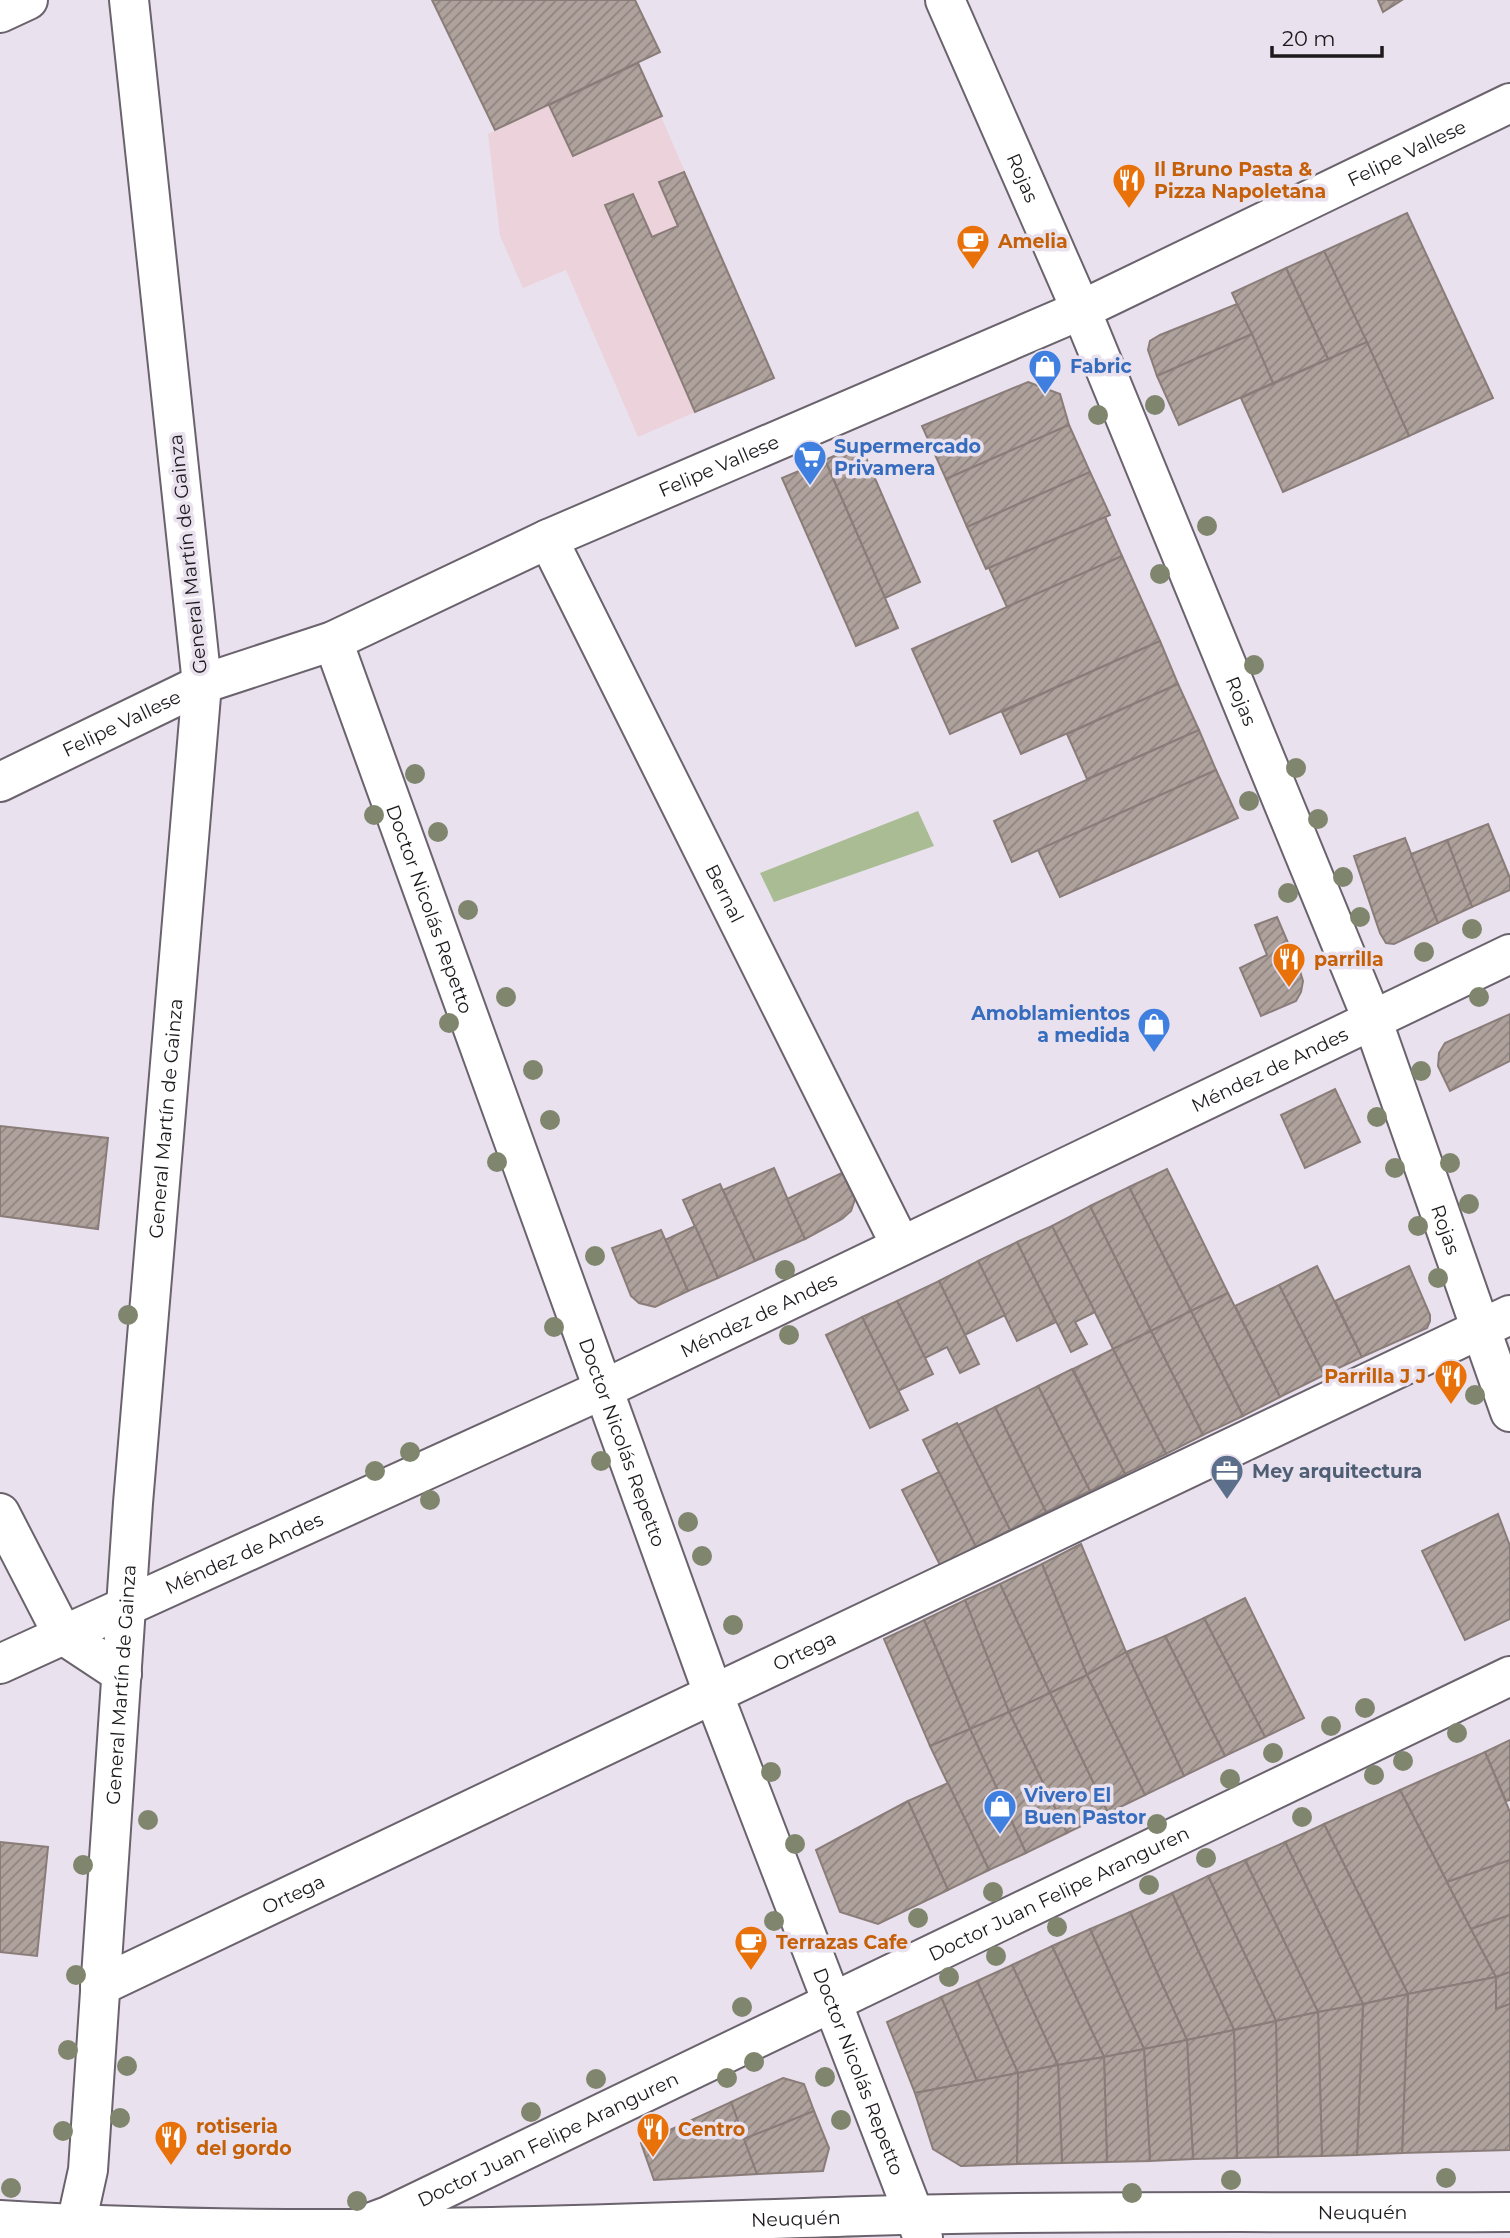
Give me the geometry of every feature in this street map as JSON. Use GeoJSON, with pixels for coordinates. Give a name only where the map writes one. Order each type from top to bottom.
{"type":"FeatureCollection","features":[{"type":"Feature","properties":{"kind":"street","name":"General Martín de Gainza"},"geometry":{"type":"LineString","coordinates":[[74,2232],[88,2170],[133,1503],[202,684],[129,0]]}},
{"type":"Feature","properties":{"kind":"street","name":"Rojas"},"geometry":{"type":"LineString","coordinates":[[945,0],[1081,310],[1495,1322],[1510,1412]]}},
{"type":"Feature","properties":{"kind":"street","name":"Felipe Vallese"},"geometry":{"type":"LineString","coordinates":[[0,782],[202,684],[333,641],[548,539],[1081,310],[1510,103]]}},
{"type":"Feature","properties":{"kind":"street","name":"Bernal"},"geometry":{"type":"LineString","coordinates":[[548,539],[901,1246]]}},
{"type":"Feature","properties":{"kind":"street","name":"Doctor Nicolás Repetto"},"geometry":{"type":"LineString","coordinates":[[333,641],[713,1693],[918,2227]]}},
{"type":"Feature","properties":{"kind":"street","name":"Méndez de Andes"},"geometry":{"type":"LineString","coordinates":[[0,1664],[604,1389],[1510,954]]}},
{"type":"Feature","properties":{"kind":"street","name":"Ortega"},"geometry":{"type":"LineString","coordinates":[[100,1986],[1495,1322]]}},
{"type":"Feature","properties":{"kind":"street"},"geometry":{"type":"LineString","coordinates":[[0,1513],[63,1635],[122,1674]]}},
{"type":"Feature","properties":{"kind":"street","name":"Doctor Juan Felipe Aranguren"},"geometry":{"type":"LineString","coordinates":[[342,2233],[388,2216],[1510,1676]]}},
{"type":"Feature","properties":{"kind":"street","name":"Neuquén"},"geometry":{"type":"LineString","coordinates":[[0,2220],[74,2232],[472,2234],[918,2227],[1510,2212]]}},
{"type":"Feature","properties":{"kind":"shaded area"},"geometry":{"type":"Polygon","coordinates":[[[638,63],[774,378],[638,437],[566,270],[523,288],[500,236],[488,134],[638,63]]]}},
{"type":"Feature","properties":{"kind":"green space"},"geometry":{"type":"Polygon","coordinates":[[[918,811],[934,846],[774,902],[760,873],[918,811]]]}},
{"type":"Feature","properties":{"kind":"building"},"geometry":{"type":"Polygon","coordinates":[[[432,0],[635,0],[660,52],[495,130],[432,0]]]}},
{"type":"Feature","properties":{"kind":"building"},"geometry":{"type":"Polygon","coordinates":[[[1378,0],[1402,0],[1383,12],[1378,0]]]}},
{"type":"Feature","properties":{"kind":"building"},"geometry":{"type":"Polygon","coordinates":[[[638,63],[662,116],[573,156],[549,105],[638,63]]]}},
{"type":"Feature","properties":{"kind":"building"},"geometry":{"type":"Polygon","coordinates":[[[684,172],[774,378],[695,412],[605,205],[633,194],[652,237],[678,226],[659,182],[684,172]]]}},
{"type":"Feature","properties":{"kind":"building"},"geometry":{"type":"Polygon","coordinates":[[[1407,213],[1493,398],[1409,436],[1324,251],[1407,213]]]}},
{"type":"Feature","properties":{"kind":"building"},"geometry":{"type":"Polygon","coordinates":[[[1324,251],[1367,342],[1328,359],[1286,268],[1324,251]]]}},
{"type":"Feature","properties":{"kind":"building"},"geometry":{"type":"Polygon","coordinates":[[[1286,268],[1328,359],[1273,383],[1232,293],[1286,268]]]}},
{"type":"Feature","properties":{"kind":"building"},"geometry":{"type":"Polygon","coordinates":[[[1237,304],[1252,334],[1157,376],[1148,350],[1150,341],[1237,304]]]}},
{"type":"Feature","properties":{"kind":"building"},"geometry":{"type":"Polygon","coordinates":[[[1252,334],[1273,383],[1179,425],[1157,376],[1252,334]]]}},
{"type":"Feature","properties":{"kind":"building"},"geometry":{"type":"Polygon","coordinates":[[[1367,342],[1409,436],[1283,492],[1241,398],[1367,342]]]}},
{"type":"Feature","properties":{"kind":"building"},"geometry":{"type":"Polygon","coordinates":[[[1028,382],[1060,394],[1069,425],[946,479],[922,426],[1028,382]]]}},
{"type":"Feature","properties":{"kind":"building"},"geometry":{"type":"Polygon","coordinates":[[[1069,425],[1090,472],[967,527],[946,479],[1069,425]]]}},
{"type":"Feature","properties":{"kind":"building"},"geometry":{"type":"Polygon","coordinates":[[[860,444],[920,582],[885,598],[825,460],[860,444]]]}},
{"type":"Feature","properties":{"kind":"building"},"geometry":{"type":"Polygon","coordinates":[[[825,460],[898,628],[856,646],[782,478],[825,460]]]}},
{"type":"Feature","properties":{"kind":"building"},"geometry":{"type":"Polygon","coordinates":[[[1090,472],[1110,515],[986,569],[967,527],[1090,472]]]}},
{"type":"Feature","properties":{"kind":"building"},"geometry":{"type":"Polygon","coordinates":[[[1105,517],[1122,556],[1007,607],[989,568],[1105,517]]]}},
{"type":"Feature","properties":{"kind":"building"},"geometry":{"type":"Polygon","coordinates":[[[1122,556],[1160,641],[950,734],[912,649],[1122,556]]]}},
{"type":"Feature","properties":{"kind":"building"},"geometry":{"type":"Polygon","coordinates":[[[1160,641],[1178,684],[1021,754],[1002,712],[1160,641]]]}},
{"type":"Feature","properties":{"kind":"building"},"geometry":{"type":"Polygon","coordinates":[[[1178,684],[1199,730],[1087,779],[1067,734],[1178,684]]]}},
{"type":"Feature","properties":{"kind":"building"},"geometry":{"type":"Polygon","coordinates":[[[1199,730],[1216,770],[1012,862],[994,821],[1199,730]]]}},
{"type":"Feature","properties":{"kind":"building"},"geometry":{"type":"Polygon","coordinates":[[[1216,770],[1238,818],[1060,897],[1038,850],[1216,770]]]}},
{"type":"Feature","properties":{"kind":"building"},"geometry":{"type":"Polygon","coordinates":[[[1488,824],[1510,878],[1510,890],[1472,907],[1447,840],[1488,824]]]}},
{"type":"Feature","properties":{"kind":"building"},"geometry":{"type":"Polygon","coordinates":[[[1405,838],[1438,923],[1394,944],[1386,943],[1380,933],[1354,856],[1405,838]]]}},
{"type":"Feature","properties":{"kind":"building"},"geometry":{"type":"Polygon","coordinates":[[[1447,840],[1472,907],[1438,923],[1411,854],[1447,840]]]}},
{"type":"Feature","properties":{"kind":"building"},"geometry":{"type":"Polygon","coordinates":[[[1277,917],[1303,981],[1296,1001],[1261,1016],[1240,968],[1267,955],[1255,925],[1277,917]]]}},
{"type":"Feature","properties":{"kind":"building"},"geometry":{"type":"Polygon","coordinates":[[[1510,1014],[1510,1061],[1450,1091],[1438,1066],[1439,1053],[1445,1043],[1510,1014]]]}},
{"type":"Feature","properties":{"kind":"building"},"geometry":{"type":"Polygon","coordinates":[[[1335,1089],[1360,1142],[1305,1168],[1281,1115],[1335,1089]]]}},
{"type":"Feature","properties":{"kind":"building"},"geometry":{"type":"Polygon","coordinates":[[[0,1126],[108,1138],[98,1229],[0,1216],[0,1126]]]}},
{"type":"Feature","properties":{"kind":"building"},"geometry":{"type":"Polygon","coordinates":[[[774,1168],[805,1239],[755,1261],[723,1190],[774,1168]]]}},
{"type":"Feature","properties":{"kind":"building"},"geometry":{"type":"Polygon","coordinates":[[[850,1169],[858,1190],[851,1211],[842,1219],[805,1239],[787,1199],[850,1169]]]}},
{"type":"Feature","properties":{"kind":"building"},"geometry":{"type":"Polygon","coordinates":[[[1167,1169],[1228,1293],[1191,1311],[1129,1187],[1167,1169]]]}},
{"type":"Feature","properties":{"kind":"building"},"geometry":{"type":"Polygon","coordinates":[[[720,1184],[755,1261],[718,1278],[683,1200],[720,1184]]]}},
{"type":"Feature","properties":{"kind":"building"},"geometry":{"type":"Polygon","coordinates":[[[1129,1187],[1191,1311],[1151,1331],[1090,1206],[1129,1187]]]}},
{"type":"Feature","properties":{"kind":"building"},"geometry":{"type":"Polygon","coordinates":[[[1090,1206],[1151,1331],[1113,1349],[1052,1226],[1090,1206]]]}},
{"type":"Feature","properties":{"kind":"building"},"geometry":{"type":"Polygon","coordinates":[[[695,1226],[718,1278],[688,1291],[665,1240],[695,1226]]]}},
{"type":"Feature","properties":{"kind":"building"},"geometry":{"type":"Polygon","coordinates":[[[1052,1226],[1095,1312],[1075,1322],[1087,1344],[1071,1352],[1017,1242],[1052,1226]]]}},
{"type":"Feature","properties":{"kind":"building"},"geometry":{"type":"Polygon","coordinates":[[[661,1230],[688,1291],[655,1307],[639,1303],[631,1296],[612,1248],[661,1230]]]}},
{"type":"Feature","properties":{"kind":"building"},"geometry":{"type":"Polygon","coordinates":[[[1017,1242],[1056,1322],[1017,1341],[978,1261],[1017,1242]]]}},
{"type":"Feature","properties":{"kind":"building"},"geometry":{"type":"Polygon","coordinates":[[[978,1261],[1005,1315],[965,1335],[939,1281],[978,1261]]]}},
{"type":"Feature","properties":{"kind":"building"},"geometry":{"type":"Polygon","coordinates":[[[1317,1266],[1362,1357],[1324,1375],[1279,1285],[1317,1266]]]}},
{"type":"Feature","properties":{"kind":"building"},"geometry":{"type":"Polygon","coordinates":[[[1409,1266],[1430,1315],[1427,1328],[1362,1357],[1335,1301],[1409,1266]]]}},
{"type":"Feature","properties":{"kind":"building"},"geometry":{"type":"Polygon","coordinates":[[[939,1281],[979,1364],[960,1373],[947,1347],[925,1358],[897,1301],[939,1281]]]}},
{"type":"Feature","properties":{"kind":"building"},"geometry":{"type":"Polygon","coordinates":[[[1279,1285],[1324,1375],[1280,1397],[1235,1306],[1279,1285]]]}},
{"type":"Feature","properties":{"kind":"building"},"geometry":{"type":"Polygon","coordinates":[[[1228,1293],[1280,1397],[1243,1416],[1191,1311],[1228,1293]]]}},
{"type":"Feature","properties":{"kind":"building"},"geometry":{"type":"Polygon","coordinates":[[[897,1301],[933,1374],[898,1391],[862,1317],[897,1301]]]}},
{"type":"Feature","properties":{"kind":"building"},"geometry":{"type":"Polygon","coordinates":[[[1191,1311],[1243,1416],[1203,1435],[1151,1331],[1191,1311]]]}},
{"type":"Feature","properties":{"kind":"building"},"geometry":{"type":"Polygon","coordinates":[[[862,1317],[908,1410],[870,1428],[826,1335],[862,1317]]]}},
{"type":"Feature","properties":{"kind":"building"},"geometry":{"type":"Polygon","coordinates":[[[1151,1331],[1203,1435],[1166,1454],[1113,1349],[1151,1331]]]}},
{"type":"Feature","properties":{"kind":"building"},"geometry":{"type":"Polygon","coordinates":[[[1113,1349],[1166,1454],[1125,1474],[1073,1369],[1113,1349]]]}},
{"type":"Feature","properties":{"kind":"building"},"geometry":{"type":"Polygon","coordinates":[[[1072,1369],[1125,1474],[1090,1491],[1038,1386],[1072,1369]]]}},
{"type":"Feature","properties":{"kind":"building"},"geometry":{"type":"Polygon","coordinates":[[[1038,1386],[1090,1491],[1046,1512],[995,1407],[1038,1386]]]}},
{"type":"Feature","properties":{"kind":"building"},"geometry":{"type":"Polygon","coordinates":[[[995,1407],[1046,1512],[1010,1530],[958,1425],[995,1407]]]}},
{"type":"Feature","properties":{"kind":"building"},"geometry":{"type":"Polygon","coordinates":[[[957,1423],[1010,1530],[976,1547],[923,1440],[957,1423]]]}},
{"type":"Feature","properties":{"kind":"building"},"geometry":{"type":"Polygon","coordinates":[[[939,1472],[976,1547],[940,1565],[902,1490],[939,1472]]]}},
{"type":"Feature","properties":{"kind":"building"},"geometry":{"type":"Polygon","coordinates":[[[1498,1514],[1510,1546],[1510,1619],[1465,1640],[1422,1551],[1498,1514]]]}},
{"type":"Feature","properties":{"kind":"building"},"geometry":{"type":"Polygon","coordinates":[[[1081,1544],[1126,1652],[1087,1675],[1042,1564],[1081,1544]]]}},
{"type":"Feature","properties":{"kind":"building"},"geometry":{"type":"Polygon","coordinates":[[[1042,1564],[1087,1675],[1050,1693],[1000,1584],[1042,1564]]]}},
{"type":"Feature","properties":{"kind":"building"},"geometry":{"type":"Polygon","coordinates":[[[1000,1584],[1050,1693],[1009,1712],[965,1600],[1000,1584]]]}},
{"type":"Feature","properties":{"kind":"building"},"geometry":{"type":"Polygon","coordinates":[[[1245,1598],[1304,1718],[1265,1737],[1204,1618],[1245,1598]]]}},
{"type":"Feature","properties":{"kind":"building"},"geometry":{"type":"Polygon","coordinates":[[[965,1600],[1009,1712],[970,1729],[924,1620],[965,1600]]]}},
{"type":"Feature","properties":{"kind":"building"},"geometry":{"type":"Polygon","coordinates":[[[1204,1618],[1265,1737],[1225,1756],[1165,1636],[1204,1618]]]}},
{"type":"Feature","properties":{"kind":"building"},"geometry":{"type":"Polygon","coordinates":[[[924,1620],[970,1729],[930,1746],[884,1639],[924,1620]]]}},
{"type":"Feature","properties":{"kind":"building"},"geometry":{"type":"Polygon","coordinates":[[[1165,1636],[1225,1756],[1184,1776],[1126,1652],[1165,1636]]]}},
{"type":"Feature","properties":{"kind":"building"},"geometry":{"type":"Polygon","coordinates":[[[1126,1652],[1184,1776],[1145,1795],[1087,1675],[1126,1652]]]}},
{"type":"Feature","properties":{"kind":"building"},"geometry":{"type":"Polygon","coordinates":[[[1087,1675],[1145,1795],[1108,1813],[1050,1693],[1087,1675]]]}},
{"type":"Feature","properties":{"kind":"building"},"geometry":{"type":"Polygon","coordinates":[[[1050,1693],[1108,1813],[1067,1833],[1009,1712],[1050,1693]]]}},
{"type":"Feature","properties":{"kind":"building"},"geometry":{"type":"Polygon","coordinates":[[[1009,1712],[1067,1833],[1026,1853],[970,1729],[1009,1712]]]}},
{"type":"Feature","properties":{"kind":"building"},"geometry":{"type":"Polygon","coordinates":[[[970,1729],[1026,1853],[989,1870],[930,1746],[970,1729]]]}},
{"type":"Feature","properties":{"kind":"building"},"geometry":{"type":"Polygon","coordinates":[[[1510,1740],[1510,1800],[1506,1801],[1485,1752],[1510,1740]]]}},
{"type":"Feature","properties":{"kind":"building"},"geometry":{"type":"Polygon","coordinates":[[[1485,1752],[1510,1812],[1510,1860],[1447,1882],[1400,1790],[1485,1752]]]}},
{"type":"Feature","properties":{"kind":"building"},"geometry":{"type":"Polygon","coordinates":[[[948,1783],[989,1870],[948,1890],[908,1801],[948,1783]]]}},
{"type":"Feature","properties":{"kind":"building"},"geometry":{"type":"Polygon","coordinates":[[[1400,1790],[1496,1977],[1408,1994],[1324,1824],[1400,1790]]]}},
{"type":"Feature","properties":{"kind":"building"},"geometry":{"type":"Polygon","coordinates":[[[908,1801],[948,1890],[878,1924],[840,1912],[816,1850],[908,1801]]]}},
{"type":"Feature","properties":{"kind":"building"},"geometry":{"type":"Polygon","coordinates":[[[1324,1824],[1408,1994],[1363,2004],[1285,1842],[1324,1824]]]}},
{"type":"Feature","properties":{"kind":"building"},"geometry":{"type":"Polygon","coordinates":[[[0,1842],[48,1847],[37,1956],[0,1952],[0,1842]]]}},
{"type":"Feature","properties":{"kind":"building"},"geometry":{"type":"Polygon","coordinates":[[[1285,1842],[1363,2004],[1318,2012],[1245,1860],[1285,1842]]]}},
{"type":"Feature","properties":{"kind":"building"},"geometry":{"type":"Polygon","coordinates":[[[1245,1860],[1318,2012],[1276,2021],[1208,1876],[1245,1860]]]}},
{"type":"Feature","properties":{"kind":"building"},"geometry":{"type":"Polygon","coordinates":[[[1510,1860],[1510,1915],[1471,1929],[1447,1882],[1510,1860]]]}},
{"type":"Feature","properties":{"kind":"building"},"geometry":{"type":"Polygon","coordinates":[[[1208,1876],[1276,2021],[1234,2030],[1172,1893],[1208,1876]]]}},
{"type":"Feature","properties":{"kind":"building"},"geometry":{"type":"Polygon","coordinates":[[[1172,1893],[1234,2030],[1187,2040],[1130,1912],[1172,1893]]]}},
{"type":"Feature","properties":{"kind":"building"},"geometry":{"type":"Polygon","coordinates":[[[1130,1912],[1187,2040],[1144,2049],[1090,1929],[1130,1912]]]}},
{"type":"Feature","properties":{"kind":"building"},"geometry":{"type":"Polygon","coordinates":[[[1510,1915],[1510,1972],[1496,1977],[1471,1929],[1510,1915]]]}},
{"type":"Feature","properties":{"kind":"building"},"geometry":{"type":"Polygon","coordinates":[[[1090,1929],[1144,2049],[1104,2057],[1052,1946],[1090,1929]]]}},
{"type":"Feature","properties":{"kind":"building"},"geometry":{"type":"Polygon","coordinates":[[[1052,1946],[1104,2057],[1058,2065],[1012,1965],[1052,1946]]]}},
{"type":"Feature","properties":{"kind":"building"},"geometry":{"type":"Polygon","coordinates":[[[1012,1965],[1058,2065],[1018,2073],[977,1981],[1012,1965]]]}},
{"type":"Feature","properties":{"kind":"building"},"geometry":{"type":"Polygon","coordinates":[[[1510,1972],[1510,2004],[1496,2009],[1496,1977],[1510,1972]]]}},
{"type":"Feature","properties":{"kind":"building"},"geometry":{"type":"Polygon","coordinates":[[[1496,1977],[1496,2009],[1510,2004],[1510,2150],[1402,2153],[1408,1994],[1496,1977]]]}},
{"type":"Feature","properties":{"kind":"building"},"geometry":{"type":"Polygon","coordinates":[[[977,1981],[1018,2073],[977,2081],[941,1997],[977,1981]]]}},
{"type":"Feature","properties":{"kind":"building"},"geometry":{"type":"Polygon","coordinates":[[[1408,1994],[1402,2153],[1357,2155],[1363,2004],[1408,1994]]]}},
{"type":"Feature","properties":{"kind":"building"},"geometry":{"type":"Polygon","coordinates":[[[941,1997],[977,2081],[915,2093],[887,2022],[941,1997]]]}},
{"type":"Feature","properties":{"kind":"building"},"geometry":{"type":"Polygon","coordinates":[[[1363,2004],[1357,2155],[1322,2156],[1318,2012],[1363,2004]]]}},
{"type":"Feature","properties":{"kind":"building"},"geometry":{"type":"Polygon","coordinates":[[[1318,2012],[1322,2156],[1278,2157],[1276,2021],[1318,2012]]]}},
{"type":"Feature","properties":{"kind":"building"},"geometry":{"type":"Polygon","coordinates":[[[1276,2021],[1278,2157],[1237,2158],[1234,2030],[1276,2021]]]}},
{"type":"Feature","properties":{"kind":"building"},"geometry":{"type":"Polygon","coordinates":[[[1234,2030],[1237,2158],[1193,2159],[1187,2040],[1234,2030]]]}},
{"type":"Feature","properties":{"kind":"building"},"geometry":{"type":"Polygon","coordinates":[[[1187,2040],[1193,2159],[1150,2161],[1144,2049],[1187,2040]]]}},
{"type":"Feature","properties":{"kind":"building"},"geometry":{"type":"Polygon","coordinates":[[[1144,2049],[1150,2161],[1107,2162],[1104,2057],[1144,2049]]]}},
{"type":"Feature","properties":{"kind":"building"},"geometry":{"type":"Polygon","coordinates":[[[1104,2057],[1107,2162],[1062,2163],[1058,2065],[1104,2057]]]}},
{"type":"Feature","properties":{"kind":"building"},"geometry":{"type":"Polygon","coordinates":[[[1058,2065],[1062,2163],[1017,2164],[1018,2073],[1058,2065]]]}},
{"type":"Feature","properties":{"kind":"building"},"geometry":{"type":"Polygon","coordinates":[[[1018,2073],[1017,2164],[961,2166],[933,2149],[915,2093],[1018,2073]]]}},
{"type":"Feature","properties":{"kind":"building"},"geometry":{"type":"Polygon","coordinates":[[[783,2078],[804,2084],[814,2111],[744,2139],[731,2102],[783,2078]]]}},
{"type":"Feature","properties":{"kind":"building"},"geometry":{"type":"Polygon","coordinates":[[[731,2102],[757,2174],[654,2180],[641,2143],[731,2102]]]}},
{"type":"Feature","properties":{"kind":"building"},"geometry":{"type":"Polygon","coordinates":[[[814,2111],[829,2148],[823,2171],[757,2174],[744,2139],[814,2111]]]}},
{"type":"Feature","properties":{"kind":"place","name":"Il Bruno Pasta & Pizza Napoletana"},"geometry":{"type":"Point","coordinates":[1129,210]}},
{"type":"Feature","properties":{"kind":"place","name":"Amelia"},"geometry":{"type":"Point","coordinates":[973,271]}},
{"type":"Feature","properties":{"kind":"place","name":"Fabric"},"geometry":{"type":"Point","coordinates":[1045,396]}},
{"type":"Feature","properties":{"kind":"place","name":"Supermercado Privamera"},"geometry":{"type":"Point","coordinates":[810,487]}},
{"type":"Feature","properties":{"kind":"place","name":"parrilla"},"geometry":{"type":"Point","coordinates":[1289,989]}},
{"type":"Feature","properties":{"kind":"place","name":"Amoblamientos a medida"},"geometry":{"type":"Point","coordinates":[1154,1054]}},
{"type":"Feature","properties":{"kind":"place","name":"Parrilla J J"},"geometry":{"type":"Point","coordinates":[1451,1406]}},
{"type":"Feature","properties":{"kind":"place","name":"Mey arquitectura"},"geometry":{"type":"Point","coordinates":[1227,1501]}},
{"type":"Feature","properties":{"kind":"place","name":"Vivero El Buen Pastor"},"geometry":{"type":"Point","coordinates":[1000,1836]}},
{"type":"Feature","properties":{"kind":"place","name":"Terrazas Cafe"},"geometry":{"type":"Point","coordinates":[751,1972]}},
{"type":"Feature","properties":{"kind":"place","name":"Centro"},"geometry":{"type":"Point","coordinates":[653,2159]}},
{"type":"Feature","properties":{"kind":"place","name":"rotiseria del gordo"},"geometry":{"type":"Point","coordinates":[171,2167]}}]}
